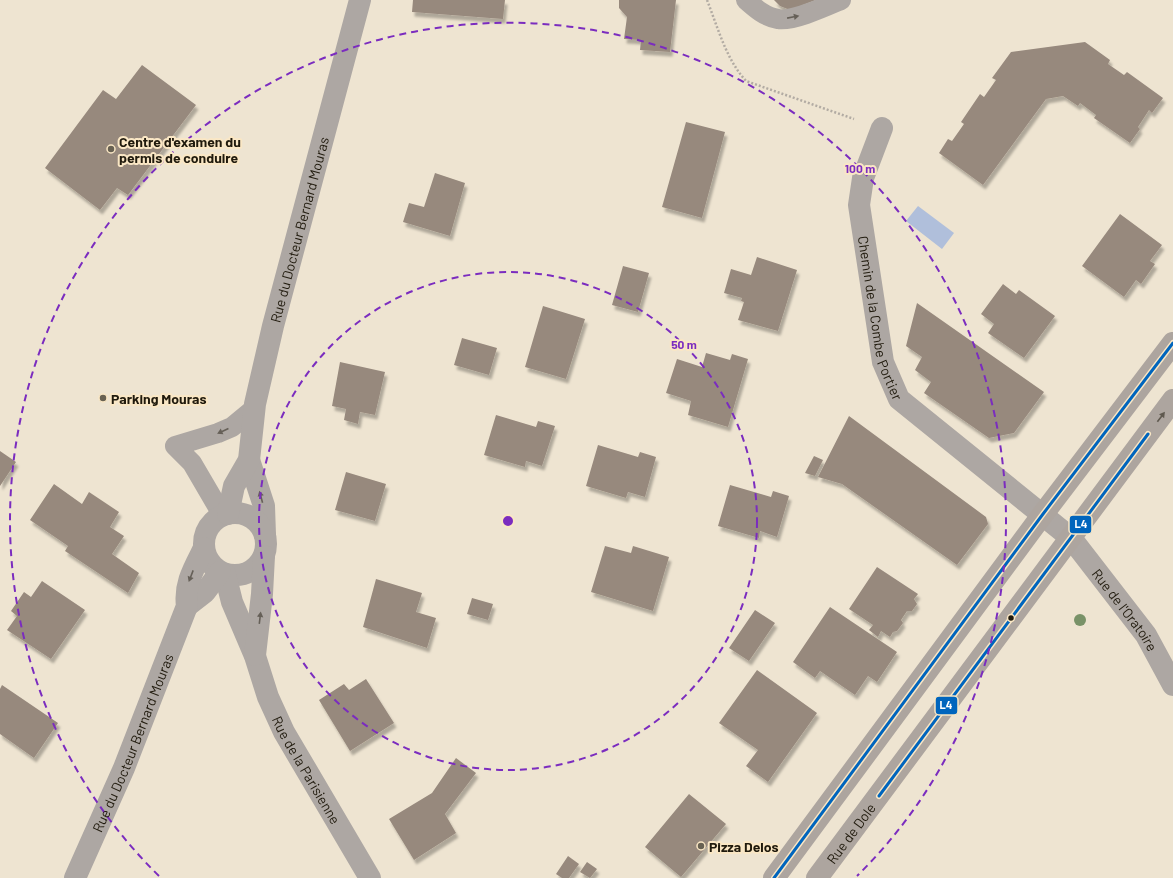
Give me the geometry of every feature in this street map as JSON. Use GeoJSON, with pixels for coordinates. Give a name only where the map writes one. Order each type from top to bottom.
{"type":"FeatureCollection","features":[{"type":"Feature","properties":{"kind":"main road"},"geometry":{"type":"LineString","coordinates":[[774,878],[1043,514],[1173,343]]}},
{"type":"Feature","properties":{"kind":"main road","name":"Rue de Dole"},"geometry":{"type":"LineString","coordinates":[[818,878],[1173,400]]}},
{"type":"Feature","properties":{"kind":"street","name":"Rue du Docteur Bernard Mouras"},"geometry":{"type":"LineString","coordinates":[[226,515],[234,486],[249,460],[255,408],[273,326],[360,0]]}},
{"type":"Feature","properties":{"kind":"street","name":"Chemin de la Combe Portier"},"geometry":{"type":"LineString","coordinates":[[882,128],[863,178],[859,205],[883,362],[899,399],[1043,514]]}},
{"type":"Feature","properties":{"kind":"street","name":"Rue du Docteur Bernard Mouras"},"geometry":{"type":"LineString","coordinates":[[249,460],[264,506],[265,546]]}},
{"type":"Feature","properties":{"kind":"street"},"geometry":{"type":"LineString","coordinates":[[243,514],[253,518],[261,526],[265,546],[258,565],[250,572],[240,575],[222,573],[207,558],[204,548],[204,538],[214,521],[226,515],[243,514]]}},
{"type":"Feature","properties":{"kind":"street"},"geometry":{"type":"LineString","coordinates":[[1043,514],[1071,538]]}},
{"type":"Feature","properties":{"kind":"street","name":"Rue de l'Oratoire"},"geometry":{"type":"LineString","coordinates":[[1071,538],[1146,635],[1173,685]]}},
{"type":"Feature","properties":{"kind":"street","name":"Rue de la Parisienne"},"geometry":{"type":"LineString","coordinates":[[255,656],[262,594],[265,546]]}},
{"type":"Feature","properties":{"kind":"street","name":"Rue du Docteur Bernard Mouras"},"geometry":{"type":"LineString","coordinates":[[75,878],[124,768],[187,606],[185,592],[192,572],[204,548]]}},
{"type":"Feature","properties":{"kind":"street"},"geometry":{"type":"LineString","coordinates":[[187,606],[205,592],[222,573]]}},
{"type":"Feature","properties":{"kind":"street","name":"Rue de la Parisienne"},"geometry":{"type":"LineString","coordinates":[[222,573],[232,602],[255,656],[268,697],[284,732],[370,878]]}},
{"type":"Feature","properties":{"kind":"lane"},"geometry":{"type":"LineString","coordinates":[[746,0],[759,11],[779,20],[806,14],[841,0]]}},
{"type":"Feature","properties":{"kind":"lane"},"geometry":{"type":"LineString","coordinates":[[226,515],[192,463],[175,446],[218,434],[232,427],[255,408]]}},
{"type":"Feature","properties":{"kind":"path"},"geometry":{"type":"LineString","coordinates":[[707,0],[730,59],[737,72],[746,81],[882,128]]}},
{"type":"Feature","properties":{"kind":"water"},"geometry":{"type":"Polygon","coordinates":[[[918,206],[954,233],[942,249],[906,221],[918,206]]]}},
{"type":"Feature","properties":{"kind":"building"},"geometry":{"type":"Polygon","coordinates":[[[413,0],[505,0],[503,19],[412,12],[413,0]]]}},
{"type":"Feature","properties":{"kind":"building"},"geometry":{"type":"Polygon","coordinates":[[[619,0],[676,0],[670,52],[640,50],[641,40],[624,39],[627,17],[619,8],[619,0]]]}},
{"type":"Feature","properties":{"kind":"building"},"geometry":{"type":"Polygon","coordinates":[[[774,0],[816,0],[790,10],[780,6],[774,0]]]}},
{"type":"Feature","properties":{"kind":"building"},"geometry":{"type":"Polygon","coordinates":[[[1085,42],[1110,60],[1108,64],[1124,75],[1127,72],[1163,98],[1152,113],[1149,110],[1138,127],[1140,129],[1130,143],[1094,118],[1096,115],[1080,103],[1078,106],[1063,96],[1046,99],[983,185],[939,153],[948,139],[952,141],[964,124],[961,122],[980,94],[984,97],[996,80],[992,78],[1011,52],[1085,42]]]}},
{"type":"Feature","properties":{"kind":"building","name":"Centre d'examen du permis de conduire"},"geometry":{"type":"Polygon","coordinates":[[[142,65],[196,105],[128,195],[117,188],[100,210],[45,168],[103,90],[116,99],[142,65]]]}},
{"type":"Feature","properties":{"kind":"building"},"geometry":{"type":"Polygon","coordinates":[[[686,122],[725,132],[702,218],[662,207],[686,122]]]}},
{"type":"Feature","properties":{"kind":"building"},"geometry":{"type":"Polygon","coordinates":[[[435,173],[465,183],[450,236],[403,222],[409,203],[424,207],[435,173]]]}},
{"type":"Feature","properties":{"kind":"building"},"geometry":{"type":"Polygon","coordinates":[[[1120,214],[1162,245],[1150,261],[1155,264],[1141,284],[1136,280],[1124,297],[1082,266],[1120,214]]]}},
{"type":"Feature","properties":{"kind":"building"},"geometry":{"type":"Polygon","coordinates":[[[757,257],[797,270],[778,331],[738,320],[744,302],[741,301],[742,298],[724,293],[731,269],[751,275],[757,257]]]}},
{"type":"Feature","properties":{"kind":"building"},"geometry":{"type":"Polygon","coordinates":[[[623,266],[649,273],[638,312],[612,305],[623,266]]]}},
{"type":"Feature","properties":{"kind":"building"},"geometry":{"type":"Polygon","coordinates":[[[1003,284],[1016,294],[1019,290],[1055,316],[1024,358],[988,333],[994,324],[981,314],[1003,284]]]}},
{"type":"Feature","properties":{"kind":"building"},"geometry":{"type":"Polygon","coordinates":[[[917,303],[1044,392],[1014,433],[989,438],[924,393],[931,382],[915,370],[922,357],[906,346],[917,303]]]}},
{"type":"Feature","properties":{"kind":"building"},"geometry":{"type":"Polygon","coordinates":[[[543,306],[585,319],[566,379],[525,367],[543,306]]]}},
{"type":"Feature","properties":{"kind":"building"},"geometry":{"type":"Polygon","coordinates":[[[462,338],[497,348],[489,375],[454,365],[462,338]]]}},
{"type":"Feature","properties":{"kind":"building"},"geometry":{"type":"Polygon","coordinates":[[[706,353],[730,360],[732,354],[748,359],[728,427],[688,415],[691,401],[666,393],[677,359],[702,367],[706,353]]]}},
{"type":"Feature","properties":{"kind":"building"},"geometry":{"type":"Polygon","coordinates":[[[340,362],[385,372],[375,415],[360,412],[358,424],[344,420],[346,409],[332,406],[340,362]]]}},
{"type":"Feature","properties":{"kind":"building"},"geometry":{"type":"Polygon","coordinates":[[[496,415],[536,427],[538,421],[555,426],[542,466],[526,461],[525,467],[484,455],[496,415]]]}},
{"type":"Feature","properties":{"kind":"building"},"geometry":{"type":"Polygon","coordinates":[[[849,416],[986,517],[988,524],[957,565],[842,484],[818,477],[849,416]]]}},
{"type":"Feature","properties":{"kind":"building"},"geometry":{"type":"Polygon","coordinates":[[[598,445],[638,457],[640,452],[656,457],[645,497],[628,492],[626,498],[586,486],[598,445]]]}},
{"type":"Feature","properties":{"kind":"building"},"geometry":{"type":"Polygon","coordinates":[[[0,451],[16,462],[0,486],[0,451]]]}},
{"type":"Feature","properties":{"kind":"building"},"geometry":{"type":"Polygon","coordinates":[[[814,456],[823,460],[815,476],[805,473],[814,456]]]}},
{"type":"Feature","properties":{"kind":"building"},"geometry":{"type":"Polygon","coordinates":[[[346,472],[386,484],[375,521],[335,510],[346,472]]]}},
{"type":"Feature","properties":{"kind":"building"},"geometry":{"type":"Polygon","coordinates":[[[54,484],[82,504],[89,492],[119,512],[110,527],[124,536],[112,554],[139,573],[128,593],[65,551],[68,546],[30,520],[54,484]]]}},
{"type":"Feature","properties":{"kind":"building"},"geometry":{"type":"Polygon","coordinates":[[[730,485],[771,497],[773,491],[789,496],[777,537],[760,531],[759,538],[718,526],[730,485]]]}},
{"type":"Feature","properties":{"kind":"building"},"geometry":{"type":"Polygon","coordinates":[[[605,546],[631,553],[633,546],[669,557],[653,611],[591,592],[605,546]]]}},
{"type":"Feature","properties":{"kind":"building"},"geometry":{"type":"Polygon","coordinates":[[[877,567],[918,594],[914,599],[917,604],[912,611],[907,611],[901,620],[903,623],[897,631],[893,632],[890,637],[881,631],[878,637],[869,630],[873,625],[849,609],[877,567]]]}},
{"type":"Feature","properties":{"kind":"building"},"geometry":{"type":"Polygon","coordinates":[[[376,579],[422,593],[416,612],[436,618],[427,648],[363,627],[376,579]]]}},
{"type":"Feature","properties":{"kind":"building"},"geometry":{"type":"Polygon","coordinates":[[[42,581],[85,610],[51,659],[7,630],[17,616],[11,611],[24,592],[31,597],[42,581]]]}},
{"type":"Feature","properties":{"kind":"building"},"geometry":{"type":"Polygon","coordinates":[[[472,598],[493,604],[488,620],[467,614],[472,598]]]}},
{"type":"Feature","properties":{"kind":"building"},"geometry":{"type":"Polygon","coordinates":[[[830,607],[897,652],[877,682],[868,676],[855,695],[820,671],[815,678],[793,662],[830,607]]]}},
{"type":"Feature","properties":{"kind":"building"},"geometry":{"type":"Polygon","coordinates":[[[755,610],[775,623],[749,661],[729,648],[755,610]]]}},
{"type":"Feature","properties":{"kind":"building"},"geometry":{"type":"Polygon","coordinates":[[[757,670],[817,713],[768,782],[746,766],[758,750],[719,723],[757,670]]]}},
{"type":"Feature","properties":{"kind":"building"},"geometry":{"type":"Polygon","coordinates":[[[366,679],[394,723],[350,751],[319,700],[344,684],[349,690],[366,679]]]}},
{"type":"Feature","properties":{"kind":"building"},"geometry":{"type":"Polygon","coordinates":[[[2,685],[58,723],[34,758],[0,734],[0,689],[2,685]]]}},
{"type":"Feature","properties":{"kind":"building"},"geometry":{"type":"Polygon","coordinates":[[[456,758],[476,773],[445,814],[456,833],[414,860],[389,819],[432,793],[456,758]]]}},
{"type":"Feature","properties":{"kind":"building"},"geometry":{"type":"Polygon","coordinates":[[[689,794],[726,824],[681,877],[645,847],[689,794]]]}},
{"type":"Feature","properties":{"kind":"building"},"geometry":{"type":"Polygon","coordinates":[[[568,856],[579,864],[569,878],[562,878],[556,874],[568,856]]]}},
{"type":"Feature","properties":{"kind":"building"},"geometry":{"type":"Polygon","coordinates":[[[587,862],[597,869],[590,878],[580,872],[587,862]]]}},
{"type":"Feature","properties":{"kind":"transit line","name":"L4"},"geometry":{"type":"LineString","coordinates":[[774,878],[1043,514],[1173,343]]}},
{"type":"Feature","properties":{"kind":"transit line","name":"L4"},"geometry":{"type":"LineString","coordinates":[[879,796],[1148,434]]}},
{"type":"Feature","properties":{"kind":"place","name":"Centre d'examen du permis de conduire"},"geometry":{"type":"Point","coordinates":[111,149]}},
{"type":"Feature","properties":{"kind":"place","name":"Parking Mouras"},"geometry":{"type":"Point","coordinates":[103,398]}},
{"type":"Feature","properties":{"kind":"place","name":"Pizza Delos"},"geometry":{"type":"Point","coordinates":[701,846]}}]}
